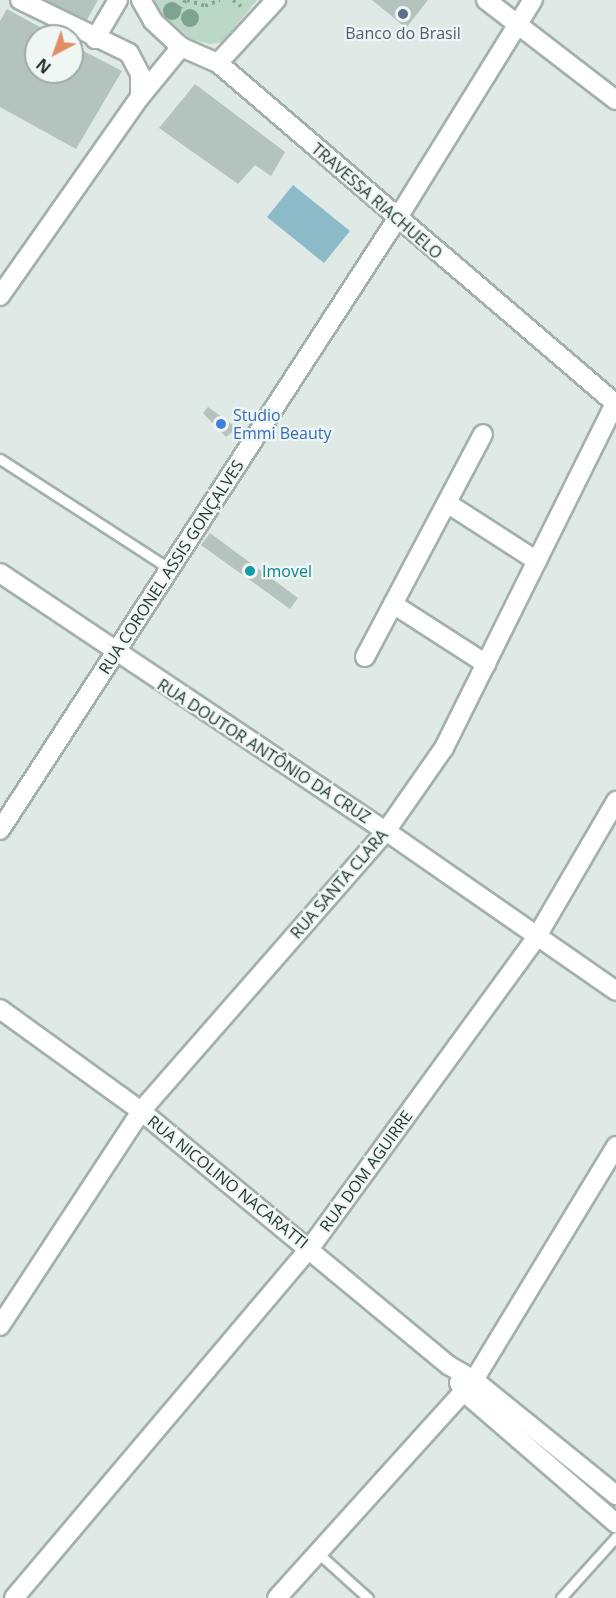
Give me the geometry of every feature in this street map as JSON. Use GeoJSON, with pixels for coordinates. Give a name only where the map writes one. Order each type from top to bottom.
{"type":"FeatureCollection","features":[{"type":"Feature","properties":{"kind":"street"},"geometry":{"type":"LineString","coordinates":[[20,0],[134,59],[140,74],[140,97]]}},
{"type":"Feature","properties":{"kind":"street"},"geometry":{"type":"LineString","coordinates":[[95,39],[118,0]]}},
{"type":"Feature","properties":{"kind":"street","name":"TRAVESSA RIACHUELO"},"geometry":{"type":"LineString","coordinates":[[141,0],[153,21],[181,47],[218,63],[397,219],[616,403]]}},
{"type":"Feature","properties":{"kind":"street"},"geometry":{"type":"LineString","coordinates":[[218,63],[276,0]]}},
{"type":"Feature","properties":{"kind":"street"},"geometry":{"type":"LineString","coordinates":[[486,0],[616,100]]}},
{"type":"Feature","properties":{"kind":"street","name":"RUA CORONEL ASSIS GONÇALVES"},"geometry":{"type":"LineString","coordinates":[[0,830],[397,219],[533,0]]}},
{"type":"Feature","properties":{"kind":"street"},"geometry":{"type":"LineString","coordinates":[[0,296],[140,97],[181,47]]}},
{"type":"Feature","properties":{"kind":"street","name":"RUA SANTA CLARA"},"geometry":{"type":"LineString","coordinates":[[0,1326],[141,1111],[386,831],[444,748],[616,403]]}},
{"type":"Feature","properties":{"kind":"street"},"geometry":{"type":"LineString","coordinates":[[365,657],[483,434]]}},
{"type":"Feature","properties":{"kind":"street"},"geometry":{"type":"LineString","coordinates":[[447,503],[537,561]]}},
{"type":"Feature","properties":{"kind":"street","name":"RUA DOUTOR ANTÔNIO DA CRUZ"},"geometry":{"type":"LineString","coordinates":[[0,573],[115,654],[386,831],[536,938],[616,991]]}},
{"type":"Feature","properties":{"kind":"street"},"geometry":{"type":"LineString","coordinates":[[393,604],[486,664]]}},
{"type":"Feature","properties":{"kind":"street","name":"RUA DOM AGUIRRE"},"geometry":{"type":"LineString","coordinates":[[14,1598],[310,1248],[536,938],[616,801]]}},
{"type":"Feature","properties":{"kind":"street","name":"RUA NICOLINO NACARATTI"},"geometry":{"type":"LineString","coordinates":[[0,1009],[141,1111],[310,1248],[448,1365],[469,1386]]}},
{"type":"Feature","properties":{"kind":"street"},"geometry":{"type":"LineString","coordinates":[[277,1598],[469,1386],[616,1146]]}},
{"type":"Feature","properties":{"kind":"street"},"geometry":{"type":"LineString","coordinates":[[469,1386],[616,1496]]}},
{"type":"Feature","properties":{"kind":"street"},"geometry":{"type":"LineString","coordinates":[[469,1386],[616,1523]]}},
{"type":"Feature","properties":{"kind":"lane"},"geometry":{"type":"LineString","coordinates":[[0,459],[170,569]]}},
{"type":"Feature","properties":{"kind":"lane"},"geometry":{"type":"LineString","coordinates":[[561,1598],[616,1537]]}},
{"type":"Feature","properties":{"kind":"lane"},"geometry":{"type":"LineString","coordinates":[[318,1553],[368,1598]]}},
{"type":"Feature","properties":{"kind":"path"},"geometry":{"type":"LineString","coordinates":[[170,21],[187,0],[205,6],[220,0]]}},
{"type":"Feature","properties":{"kind":"green space"},"geometry":{"type":"Polygon","coordinates":[[[153,0],[257,0],[222,42],[210,44],[191,39],[160,12],[153,0]]]}},
{"type":"Feature","properties":{"kind":"water"},"geometry":{"type":"Polygon","coordinates":[[[293,185],[350,231],[324,263],[267,217],[293,185]]]}},
{"type":"Feature","properties":{"kind":"building"},"geometry":{"type":"Polygon","coordinates":[[[44,0],[98,0],[84,25],[44,0]]]}},
{"type":"Feature","properties":{"kind":"building","name":"Banco do Brasil"},"geometry":{"type":"Polygon","coordinates":[[[372,0],[428,0],[406,28],[372,0]]]}},
{"type":"Feature","properties":{"kind":"building"},"geometry":{"type":"Polygon","coordinates":[[[7,9],[34,24],[24,24],[24,84],[84,84],[84,51],[122,71],[76,149],[0,107],[0,21],[7,9]]]}},
{"type":"Feature","properties":{"kind":"building"},"geometry":{"type":"Polygon","coordinates":[[[195,84],[285,152],[271,176],[255,165],[238,184],[159,128],[195,84]]]}},
{"type":"Feature","properties":{"kind":"building"},"geometry":{"type":"Polygon","coordinates":[[[208,407],[237,428],[226,437],[203,413],[208,407]]]}},
{"type":"Feature","properties":{"kind":"building","name":"Imovel"},"geometry":{"type":"Polygon","coordinates":[[[210,533],[298,598],[290,609],[201,545],[210,533]]]}},
{"type":"Feature","properties":{"kind":"place","name":"Banco do Brasil"},"geometry":{"type":"Point","coordinates":[403,14]}},
{"type":"Feature","properties":{"kind":"place","name":"Studio Emmi Beauty"},"geometry":{"type":"Point","coordinates":[221,424]}},
{"type":"Feature","properties":{"kind":"place","name":"Imovel"},"geometry":{"type":"Point","coordinates":[250,571]}}]}
